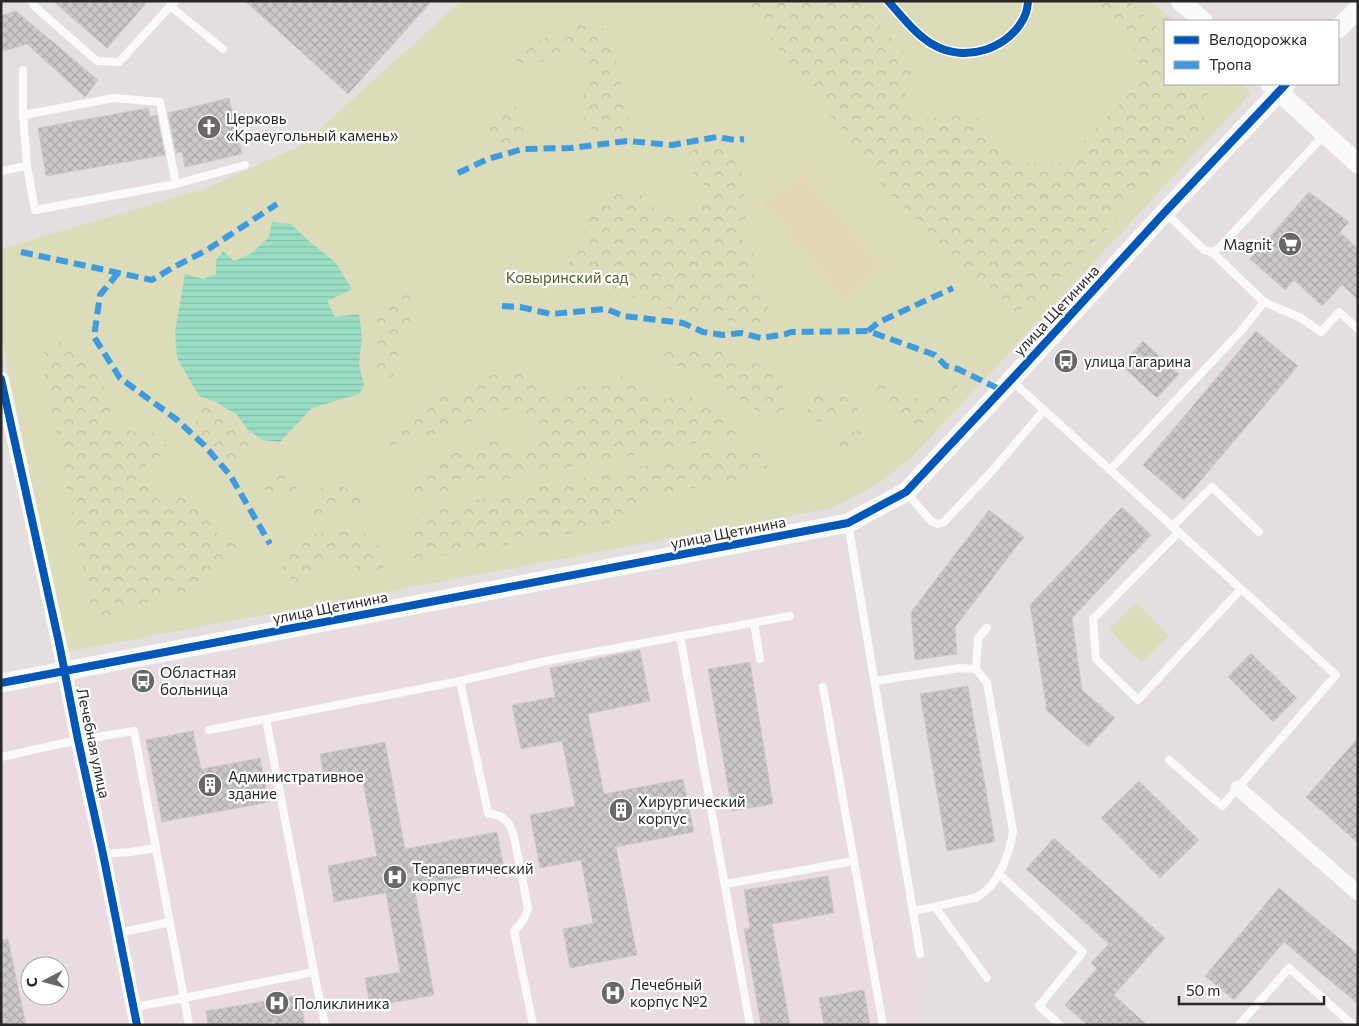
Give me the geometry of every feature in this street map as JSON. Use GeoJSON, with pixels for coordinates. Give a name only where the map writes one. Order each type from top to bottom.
{"type":"FeatureCollection","features":[{"type":"Feature","properties":{"kind":"street"},"geometry":{"type":"LineString","coordinates":[[1180,1],[1202,20]]}},
{"type":"Feature","properties":{"kind":"street"},"geometry":{"type":"LineString","coordinates":[[1339,28],[1358,8]]}},
{"type":"Feature","properties":{"kind":"street"},"geometry":{"type":"LineString","coordinates":[[1278,86],[1325,134],[1358,164]]}},
{"type":"Feature","properties":{"kind":"street","name":"улица Щетинина"},"geometry":{"type":"LineString","coordinates":[[1,683],[848,523],[906,492],[1165,212],[1278,86]]}},
{"type":"Feature","properties":{"kind":"street","name":"Лечебная улица"},"geometry":{"type":"LineString","coordinates":[[1,379],[65,670],[137,1025]]}},
{"type":"Feature","properties":{"kind":"street"},"geometry":{"type":"LineString","coordinates":[[1238,788],[1358,893]]}},
{"type":"Feature","properties":{"kind":"lane"},"geometry":{"type":"LineString","coordinates":[[32,1],[34,6],[97,61],[119,62],[173,4],[223,48]]}},
{"type":"Feature","properties":{"kind":"lane"},"geometry":{"type":"LineString","coordinates":[[23,70],[23,115],[27,166],[35,210],[176,184],[245,165]]}},
{"type":"Feature","properties":{"kind":"lane"},"geometry":{"type":"LineString","coordinates":[[23,115],[114,98],[160,102],[176,184]]}},
{"type":"Feature","properties":{"kind":"lane"},"geometry":{"type":"LineString","coordinates":[[1212,252],[1219,248],[1325,134]]}},
{"type":"Feature","properties":{"kind":"lane"},"geometry":{"type":"LineString","coordinates":[[1,171],[27,166]]}},
{"type":"Feature","properties":{"kind":"lane"},"geometry":{"type":"LineString","coordinates":[[1165,212],[1204,250],[1212,252],[1264,302],[1301,318],[1321,332],[1339,312],[1358,329]]}},
{"type":"Feature","properties":{"kind":"lane"},"geometry":{"type":"LineString","coordinates":[[1110,470],[1242,331],[1264,302]]}},
{"type":"Feature","properties":{"kind":"lane"},"geometry":{"type":"LineString","coordinates":[[1011,380],[1336,675],[1222,806],[1170,760]]}},
{"type":"Feature","properties":{"kind":"lane"},"geometry":{"type":"LineString","coordinates":[[906,492],[931,521],[938,524],[944,522],[992,471],[1044,410]]}},
{"type":"Feature","properties":{"kind":"lane"},"geometry":{"type":"LineString","coordinates":[[1172,526],[1212,487],[1259,532]]}},
{"type":"Feature","properties":{"kind":"lane"},"geometry":{"type":"LineString","coordinates":[[848,523],[920,954]]}},
{"type":"Feature","properties":{"kind":"lane"},"geometry":{"type":"LineString","coordinates":[[1178,532],[1093,619],[1096,659],[1138,700],[1241,590]]}},
{"type":"Feature","properties":{"kind":"lane"},"geometry":{"type":"LineString","coordinates":[[210,730],[460,681],[551,660],[790,616]]}},
{"type":"Feature","properties":{"kind":"lane"},"geometry":{"type":"LineString","coordinates":[[754,623],[760,659]]}},
{"type":"Feature","properties":{"kind":"lane"},"geometry":{"type":"LineString","coordinates":[[913,911],[976,898],[985,892],[999,874],[1010,848],[1013,831],[987,683],[976,669],[978,638],[987,628]]}},
{"type":"Feature","properties":{"kind":"lane"},"geometry":{"type":"LineString","coordinates":[[680,636],[750,1025]]}},
{"type":"Feature","properties":{"kind":"lane"},"geometry":{"type":"LineString","coordinates":[[875,681],[960,668],[976,669]]}},
{"type":"Feature","properties":{"kind":"lane"},"geometry":{"type":"LineString","coordinates":[[460,681],[488,813],[498,815],[507,820],[512,827],[528,908],[526,917],[514,931],[533,1025]]}},
{"type":"Feature","properties":{"kind":"lane"},"geometry":{"type":"LineString","coordinates":[[823,687],[883,1025]]}},
{"type":"Feature","properties":{"kind":"lane"},"geometry":{"type":"LineString","coordinates":[[266,719],[325,1025]]}},
{"type":"Feature","properties":{"kind":"lane"},"geometry":{"type":"LineString","coordinates":[[1,757],[78,740],[134,731],[189,1025]]}},
{"type":"Feature","properties":{"kind":"lane"},"geometry":{"type":"LineString","coordinates":[[103,854],[156,848]]}},
{"type":"Feature","properties":{"kind":"lane"},"geometry":{"type":"LineString","coordinates":[[725,884],[854,861]]}},
{"type":"Feature","properties":{"kind":"lane"},"geometry":{"type":"LineString","coordinates":[[999,874],[1083,952],[1039,1006],[1060,1025]]}},
{"type":"Feature","properties":{"kind":"lane"},"geometry":{"type":"LineString","coordinates":[[935,906],[987,978]]}},
{"type":"Feature","properties":{"kind":"lane"},"geometry":{"type":"LineString","coordinates":[[119,933],[170,922]]}},
{"type":"Feature","properties":{"kind":"lane"},"geometry":{"type":"LineString","coordinates":[[1239,1025],[1289,968],[1353,1025]]}},
{"type":"Feature","properties":{"kind":"lane"},"geometry":{"type":"LineString","coordinates":[[134,1007],[314,972]]}},
{"type":"Feature","properties":{"kind":"shaded area"},"geometry":{"type":"Polygon","coordinates":[[[802,171],[883,267],[843,300],[763,204],[802,171]]]}},
{"type":"Feature","properties":{"kind":"shaded area"},"geometry":{"type":"Polygon","coordinates":[[[272,222],[291,224],[335,262],[352,289],[327,301],[335,317],[359,314],[362,337],[359,364],[364,385],[359,394],[312,408],[280,442],[263,440],[249,431],[237,415],[214,401],[199,396],[177,358],[175,332],[185,274],[203,279],[216,274],[216,261],[223,251],[234,261],[252,253],[269,237],[272,222]]]}},
{"type":"Feature","properties":{"kind":"shaded area"},"geometry":{"type":"Polygon","coordinates":[[[842,538],[912,955],[918,1025],[1,1025],[1,696],[842,538]]]}},
{"type":"Feature","properties":{"kind":"green space","name":"Ковыринский сад"},"geometry":{"type":"Polygon","coordinates":[[[461,1],[1151,1],[1172,20],[1164,20],[1164,85],[1242,85],[1251,93],[911,458],[876,485],[832,508],[66,652],[1,335],[1,249],[204,189],[302,145],[461,1]]]}},
{"type":"Feature","properties":{"kind":"green space"},"geometry":{"type":"Polygon","coordinates":[[[742,1],[859,1],[916,67],[906,91],[906,101],[913,114],[919,118],[927,119],[962,113],[970,114],[985,124],[1002,148],[1010,155],[1033,163],[1060,163],[1067,160],[1094,129],[1124,100],[1134,88],[1139,77],[1137,54],[1091,1],[1129,1],[1164,34],[1164,85],[1207,85],[1208,91],[1208,104],[1195,137],[1036,301],[1021,310],[1014,311],[1003,305],[891,195],[871,172],[841,128],[742,1]]]}},
{"type":"Feature","properties":{"kind":"green space"},"geometry":{"type":"Polygon","coordinates":[[[588,19],[611,35],[617,71],[628,105],[629,123],[623,131],[614,134],[596,132],[588,127],[584,118],[583,98],[590,80],[589,61],[585,53],[577,48],[524,67],[519,67],[516,61],[527,47],[578,20],[588,19]]]}},
{"type":"Feature","properties":{"kind":"green space"},"geometry":{"type":"Polygon","coordinates":[[[504,106],[514,106],[522,113],[527,120],[528,127],[526,137],[513,142],[499,144],[491,141],[490,122],[493,112],[504,106]]]}},
{"type":"Feature","properties":{"kind":"green space"},"geometry":{"type":"Polygon","coordinates":[[[703,144],[721,144],[735,156],[742,173],[746,218],[742,226],[743,243],[756,257],[757,266],[754,275],[758,283],[765,289],[768,298],[768,315],[763,322],[753,324],[688,315],[589,283],[573,276],[566,270],[579,246],[592,210],[601,198],[612,192],[631,192],[641,195],[660,212],[669,216],[683,214],[699,204],[703,200],[705,187],[686,164],[686,155],[703,144]]]}},
{"type":"Feature","properties":{"kind":"green space"},"geometry":{"type":"Polygon","coordinates":[[[412,292],[416,294],[417,298],[413,320],[400,343],[394,375],[387,381],[382,381],[376,375],[378,351],[376,316],[386,303],[412,292]]]}},
{"type":"Feature","properties":{"kind":"green space"},"geometry":{"type":"Polygon","coordinates":[[[70,341],[77,346],[103,386],[115,423],[132,432],[159,434],[165,441],[167,451],[145,467],[148,486],[152,493],[159,500],[187,498],[195,502],[218,534],[238,546],[232,555],[188,591],[142,604],[94,621],[45,380],[42,354],[60,342],[70,341]]]}},
{"type":"Feature","properties":{"kind":"green space"},"geometry":{"type":"Polygon","coordinates":[[[670,345],[696,352],[714,350],[724,352],[767,368],[775,373],[784,389],[785,407],[783,415],[774,419],[766,416],[726,391],[713,377],[660,358],[662,350],[670,345]]]}},
{"type":"Feature","properties":{"kind":"green space"},"geometry":{"type":"Polygon","coordinates":[[[519,366],[528,370],[549,402],[562,399],[577,387],[610,386],[623,373],[632,371],[644,385],[645,394],[662,400],[681,395],[690,397],[737,428],[736,435],[421,496],[411,495],[409,488],[411,479],[430,463],[444,456],[493,440],[505,441],[520,447],[531,446],[537,442],[536,429],[528,413],[525,410],[508,409],[417,440],[390,445],[396,428],[419,408],[502,371],[519,366]]]}},
{"type":"Feature","properties":{"kind":"green space"},"geometry":{"type":"Polygon","coordinates":[[[880,379],[922,401],[950,382],[958,383],[956,392],[948,402],[924,425],[911,429],[902,426],[865,389],[867,382],[880,379]]]}},
{"type":"Feature","properties":{"kind":"green space"},"geometry":{"type":"Polygon","coordinates":[[[817,389],[840,393],[859,410],[858,414],[816,422],[809,418],[807,404],[809,395],[817,389]]]}},
{"type":"Feature","properties":{"kind":"green space"},"geometry":{"type":"Polygon","coordinates":[[[203,405],[214,407],[234,430],[249,440],[246,453],[235,461],[227,459],[196,432],[196,411],[203,405]]]}},
{"type":"Feature","properties":{"kind":"green space"},"geometry":{"type":"Polygon","coordinates":[[[859,431],[866,436],[856,446],[838,453],[830,450],[823,437],[859,431]]]}},
{"type":"Feature","properties":{"kind":"green space"},"geometry":{"type":"Polygon","coordinates":[[[727,449],[764,451],[768,459],[767,467],[761,474],[743,480],[716,483],[655,496],[639,503],[617,520],[592,530],[421,559],[413,558],[409,540],[410,521],[425,511],[727,449]]]}},
{"type":"Feature","properties":{"kind":"green space"},"geometry":{"type":"Polygon","coordinates":[[[271,468],[295,480],[296,489],[291,497],[273,500],[262,485],[262,471],[271,468]]]}},
{"type":"Feature","properties":{"kind":"green space"},"geometry":{"type":"Polygon","coordinates":[[[326,480],[352,491],[367,504],[297,519],[326,480]]]}},
{"type":"Feature","properties":{"kind":"green space"},"geometry":{"type":"Polygon","coordinates":[[[350,527],[359,529],[380,547],[384,566],[380,575],[365,574],[348,561],[334,559],[319,560],[304,584],[295,584],[288,577],[279,561],[295,539],[350,527]]]}},
{"type":"Feature","properties":{"kind":"green space"},"geometry":{"type":"Polygon","coordinates":[[[1136,602],[1169,636],[1141,663],[1109,629],[1136,602]]]}},
{"type":"Feature","properties":{"kind":"building"},"geometry":{"type":"Polygon","coordinates":[[[53,1],[148,1],[107,48],[53,1]]]}},
{"type":"Feature","properties":{"kind":"building"},"geometry":{"type":"Polygon","coordinates":[[[245,1],[432,1],[348,94],[245,1]]]}},
{"type":"Feature","properties":{"kind":"building"},"geometry":{"type":"Polygon","coordinates":[[[16,11],[98,80],[85,97],[27,44],[1,52],[1,16],[16,11]]]}},
{"type":"Feature","properties":{"kind":"building"},"geometry":{"type":"Polygon","coordinates":[[[229,98],[242,154],[185,167],[182,152],[176,153],[168,113],[229,98]]]}},
{"type":"Feature","properties":{"kind":"building"},"geometry":{"type":"Polygon","coordinates":[[[148,108],[150,117],[157,115],[165,155],[46,176],[38,128],[148,108]]]}},
{"type":"Feature","properties":{"kind":"building"},"geometry":{"type":"Polygon","coordinates":[[[1309,192],[1349,222],[1340,232],[1358,249],[1358,300],[1342,285],[1322,306],[1294,280],[1285,290],[1250,259],[1309,192]]]}},
{"type":"Feature","properties":{"kind":"building"},"geometry":{"type":"Polygon","coordinates":[[[1256,331],[1298,366],[1184,500],[1143,465],[1256,331]]]}},
{"type":"Feature","properties":{"kind":"building"},"geometry":{"type":"Polygon","coordinates":[[[1143,341],[1179,374],[1157,398],[1121,365],[1143,341]]]}},
{"type":"Feature","properties":{"kind":"building"},"geometry":{"type":"Polygon","coordinates":[[[1122,507],[1151,535],[1072,618],[1082,690],[1115,718],[1088,747],[1047,711],[1030,605],[1122,507]]]}},
{"type":"Feature","properties":{"kind":"building"},"geometry":{"type":"Polygon","coordinates":[[[989,510],[1024,537],[955,627],[957,654],[915,660],[911,612],[989,510]]]}},
{"type":"Feature","properties":{"kind":"building","name":"Хирургический корпус"},"geometry":{"type":"Polygon","coordinates":[[[640,650],[650,701],[588,714],[604,794],[683,779],[694,832],[616,847],[637,955],[570,968],[563,929],[593,923],[581,860],[540,868],[530,815],[575,806],[562,741],[521,749],[512,705],[555,697],[550,668],[640,650]]]}},
{"type":"Feature","properties":{"kind":"building"},"geometry":{"type":"Polygon","coordinates":[[[1251,653],[1297,698],[1273,722],[1228,677],[1251,653]]]}},
{"type":"Feature","properties":{"kind":"building"},"geometry":{"type":"Polygon","coordinates":[[[750,662],[773,804],[732,811],[708,669],[750,662]]]}},
{"type":"Feature","properties":{"kind":"building"},"geometry":{"type":"Polygon","coordinates":[[[968,686],[995,842],[947,851],[920,694],[968,686]]]}},
{"type":"Feature","properties":{"kind":"building","name":"Административное здание"},"geometry":{"type":"Polygon","coordinates":[[[193,731],[201,769],[260,758],[269,802],[162,822],[146,740],[193,731]]]}},
{"type":"Feature","properties":{"kind":"building"},"geometry":{"type":"Polygon","coordinates":[[[1358,738],[1358,843],[1306,797],[1358,738]]]}},
{"type":"Feature","properties":{"kind":"building","name":"Терапевтический корпус"},"geometry":{"type":"Polygon","coordinates":[[[385,742],[405,849],[497,832],[504,869],[414,886],[434,995],[370,1007],[365,978],[400,972],[386,893],[334,902],[328,866],[377,856],[362,777],[325,784],[320,754],[385,742]]]}},
{"type":"Feature","properties":{"kind":"building"},"geometry":{"type":"Polygon","coordinates":[[[1139,781],[1199,840],[1160,878],[1101,818],[1139,781]]]}},
{"type":"Feature","properties":{"kind":"building"},"geometry":{"type":"Polygon","coordinates":[[[1054,838],[1165,938],[1114,995],[1147,1025],[1087,1025],[1065,1005],[1097,968],[1091,963],[1109,944],[1026,869],[1054,838]]]}},
{"type":"Feature","properties":{"kind":"building"},"geometry":{"type":"Polygon","coordinates":[[[828,876],[834,913],[772,924],[790,1025],[761,1025],[744,929],[750,928],[744,890],[828,876]]]}},
{"type":"Feature","properties":{"kind":"building"},"geometry":{"type":"Polygon","coordinates":[[[1279,888],[1358,954],[1358,1004],[1284,942],[1234,1000],[1205,976],[1279,888]]]}},
{"type":"Feature","properties":{"kind":"building"},"geometry":{"type":"Polygon","coordinates":[[[8,939],[20,996],[20,1006],[22,1006],[26,1025],[1,1025],[1,940],[8,939]]]}},
{"type":"Feature","properties":{"kind":"building"},"geometry":{"type":"Polygon","coordinates":[[[864,990],[870,1025],[824,1025],[819,998],[864,990]]]}},
{"type":"Feature","properties":{"kind":"building","name":"Поликлиника"},"geometry":{"type":"Polygon","coordinates":[[[300,995],[305,1025],[275,1025],[275,1022],[255,1025],[208,1025],[206,1011],[300,995]]]}},
{"type":"Feature","properties":{"kind":"marked path"},"geometry":{"type":"LineString","coordinates":[[458,173],[488,159],[523,149],[571,148],[627,141],[672,145],[717,137],[735,140],[744,139]]}},
{"type":"Feature","properties":{"kind":"marked path"},"geometry":{"type":"LineString","coordinates":[[21,252],[152,280],[207,250],[277,204]]}},
{"type":"Feature","properties":{"kind":"marked path"},"geometry":{"type":"LineString","coordinates":[[118,273],[100,295],[94,337],[120,378],[176,419],[204,445],[230,475],[270,544]]}},
{"type":"Feature","properties":{"kind":"marked path"},"geometry":{"type":"LineString","coordinates":[[868,331],[879,322],[953,288]]}},
{"type":"Feature","properties":{"kind":"marked path"},"geometry":{"type":"LineString","coordinates":[[502,306],[520,307],[551,314],[606,309],[624,316],[683,323],[703,332],[723,335],[741,333],[761,338],[791,332],[868,331],[935,355],[946,366],[958,369],[1001,390]]}},
{"type":"Feature","properties":{"kind":"cycle path"},"geometry":{"type":"LineString","coordinates":[[888,1],[926,40],[945,50],[959,53],[986,50],[1010,36],[1026,13],[1028,1]]}},
{"type":"Feature","properties":{"kind":"cycle path"},"geometry":{"type":"LineString","coordinates":[[1,683],[848,523],[906,492],[1285,85]]}},
{"type":"Feature","properties":{"kind":"cycle path"},"geometry":{"type":"LineString","coordinates":[[1,379],[59,643],[137,1025]]}},
{"type":"Feature","properties":{"kind":"place","name":"Церковь «Краеугольный камень»"},"geometry":{"type":"Point","coordinates":[209,127]}},
{"type":"Feature","properties":{"kind":"place","name":"Magnit"},"geometry":{"type":"Point","coordinates":[1290,244]}},
{"type":"Feature","properties":{"kind":"place","name":"улица Гагарина"},"geometry":{"type":"Point","coordinates":[1066,361]}},
{"type":"Feature","properties":{"kind":"place","name":"Областная больница"},"geometry":{"type":"Point","coordinates":[143,681]}},
{"type":"Feature","properties":{"kind":"place","name":"Административное здание"},"geometry":{"type":"Point","coordinates":[210,785]}},
{"type":"Feature","properties":{"kind":"place","name":"Хирургический корпус"},"geometry":{"type":"Point","coordinates":[621,810]}},
{"type":"Feature","properties":{"kind":"place","name":"Терапевтический корпус"},"geometry":{"type":"Point","coordinates":[395,877]}},
{"type":"Feature","properties":{"kind":"place","name":"Лечебный корпус №2"},"geometry":{"type":"Point","coordinates":[613,993]}},
{"type":"Feature","properties":{"kind":"place","name":"Поликлиника"},"geometry":{"type":"Point","coordinates":[277,1003]}}]}
